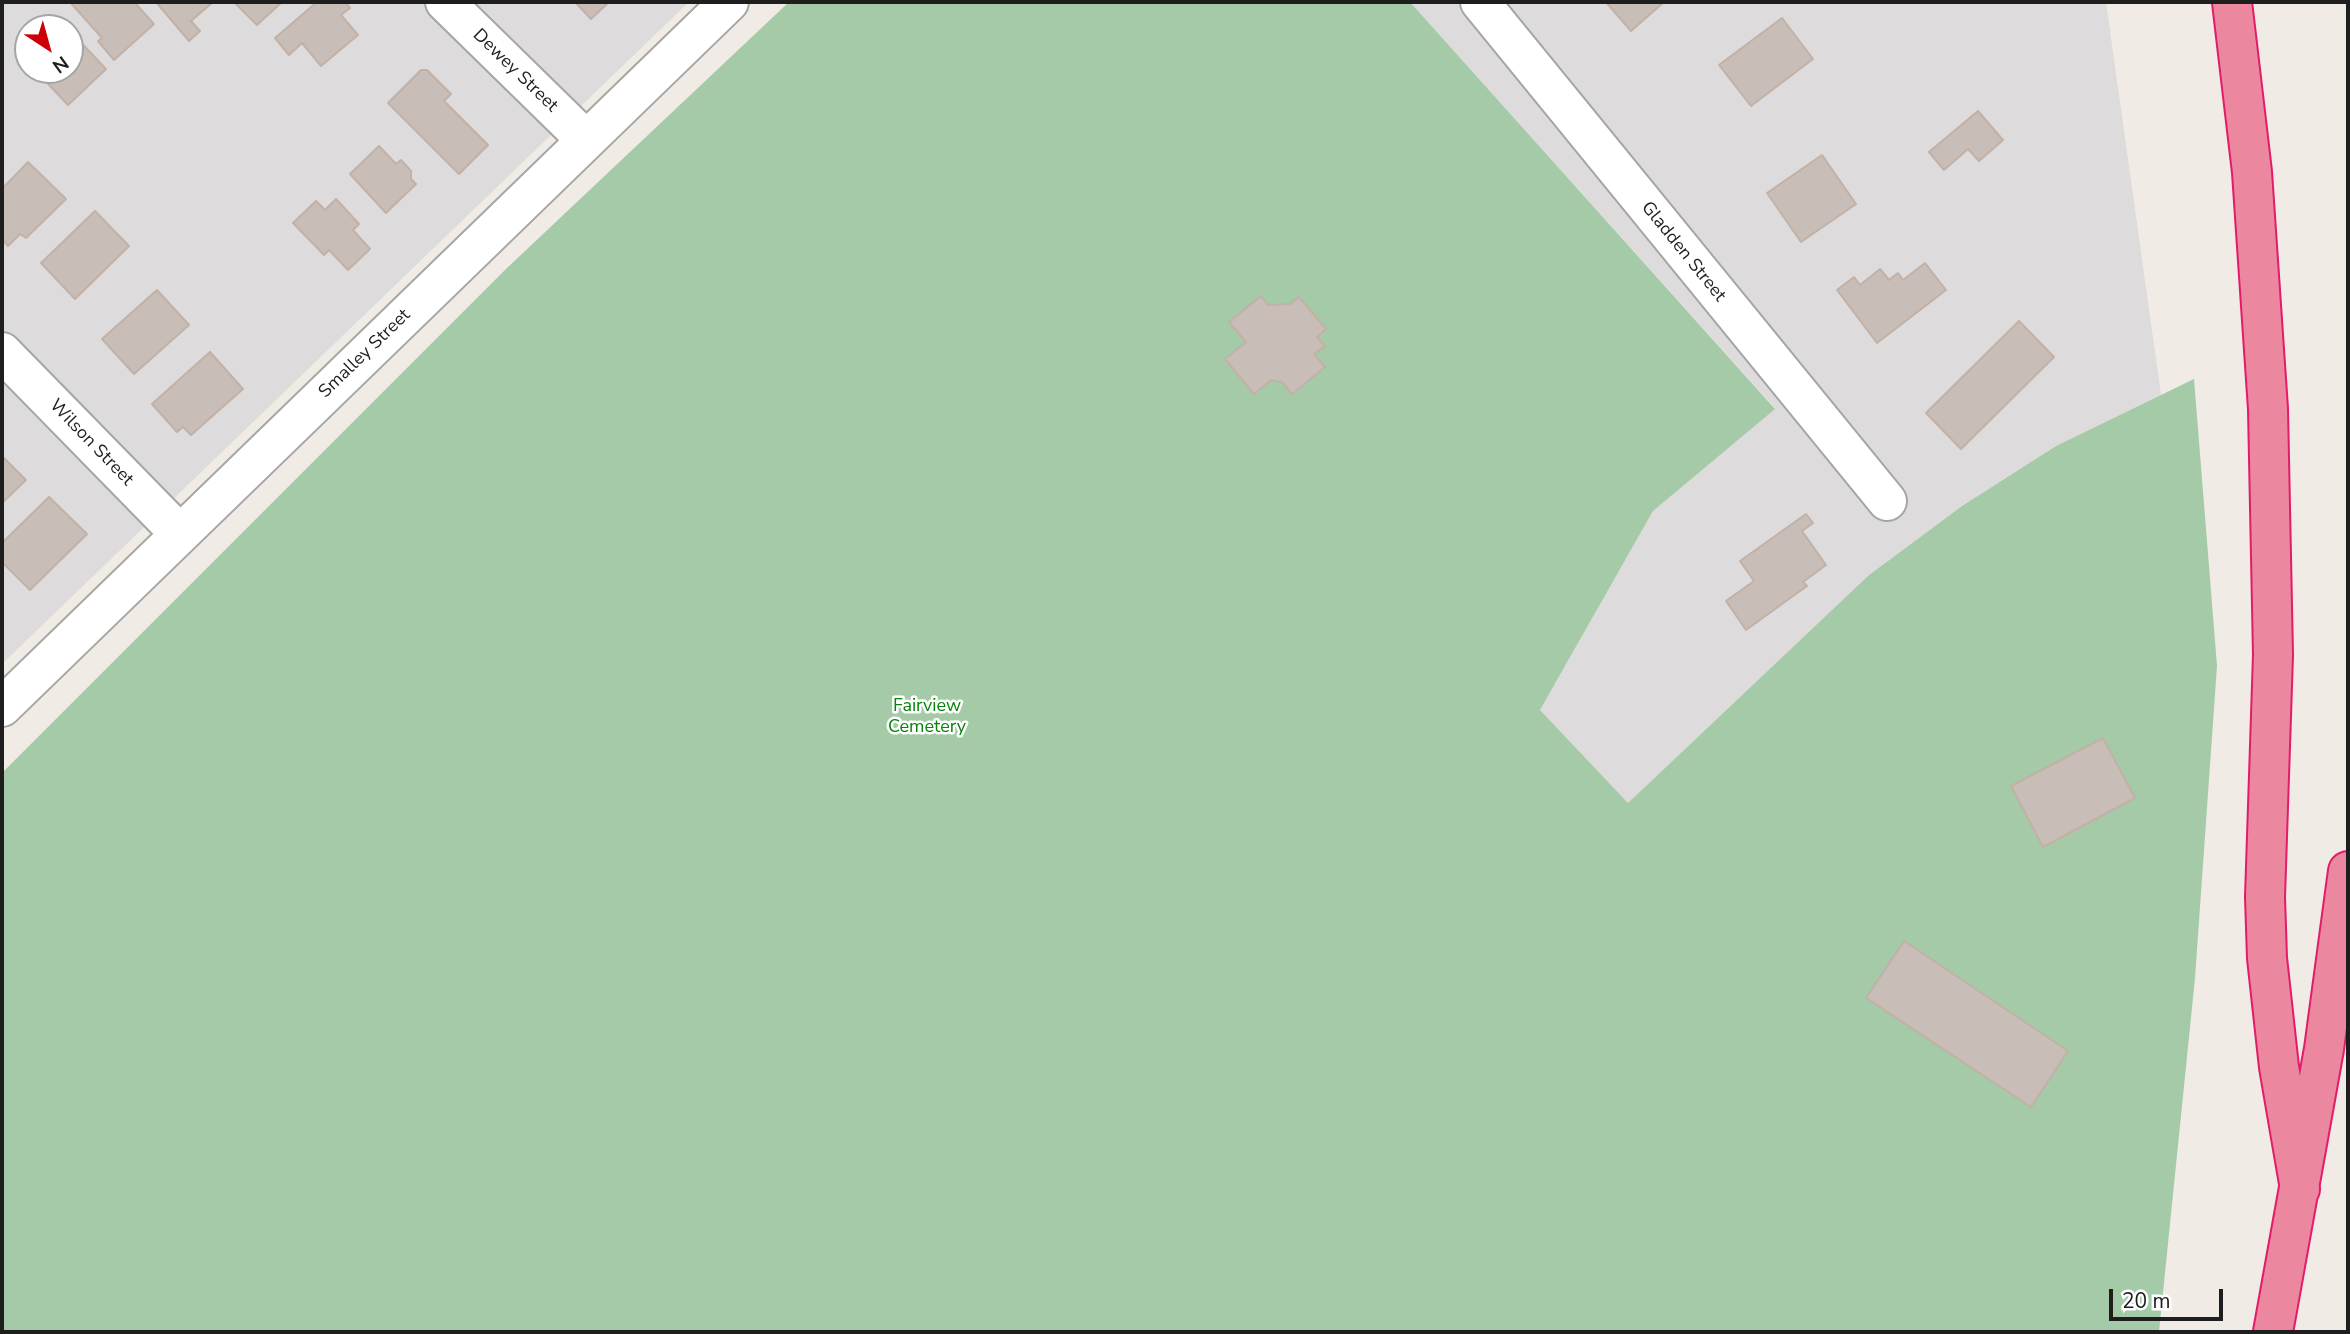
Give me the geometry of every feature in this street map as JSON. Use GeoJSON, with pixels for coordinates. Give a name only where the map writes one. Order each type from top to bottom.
{"type":"FeatureCollection","features":[{"type":"Feature","properties":{"kind":"highway"},"geometry":{"type":"LineString","coordinates":[[2232,2],[2252,172],[2268,409],[2273,655],[2265,897],[2267,958],[2279,1067],[2300,1189]]}},
{"type":"Feature","properties":{"kind":"highway"},"geometry":{"type":"LineString","coordinates":[[2273,1332],[2331,1000],[2348,871]]}},
{"type":"Feature","properties":{"kind":"street","name":"Dewey Street"},"geometry":{"type":"LineString","coordinates":[[445,2],[586,140]]}},
{"type":"Feature","properties":{"kind":"street","name":"Smalley Street"},"geometry":{"type":"LineString","coordinates":[[2,707],[729,2]]}},
{"type":"Feature","properties":{"kind":"street","name":"Gladden Street"},"geometry":{"type":"LineString","coordinates":[[1479,2],[1887,501]]}},
{"type":"Feature","properties":{"kind":"street","name":"Wilson Street"},"geometry":{"type":"LineString","coordinates":[[2,352],[180,534]]}},
{"type":"Feature","properties":{"kind":"shaded area"},"geometry":{"type":"Polygon","coordinates":[[[2,2],[689,2],[2,664],[2,2]]]}},
{"type":"Feature","properties":{"kind":"shaded area"},"geometry":{"type":"Polygon","coordinates":[[[1410,2],[2106,2],[2161,395],[2056,446],[1962,506],[1869,575],[1628,803],[1540,710],[1653,511],[1775,408],[1410,2]]]}},
{"type":"Feature","properties":{"kind":"green space","name":"Fairview Cemetery"},"geometry":{"type":"Polygon","coordinates":[[[789,2],[1410,2],[1775,409],[1653,511],[1540,710],[1628,803],[1869,575],[1962,506],[2056,446],[2194,379],[2217,666],[2195,978],[2159,1332],[2,1332],[2,773],[507,268],[789,2]]]}},
{"type":"Feature","properties":{"kind":"building"},"geometry":{"type":"Polygon","coordinates":[[[70,2],[134,2],[154,24],[114,60],[98,41],[102,38],[84,18],[84,14],[81,14],[70,2]]]}},
{"type":"Feature","properties":{"kind":"building"},"geometry":{"type":"Polygon","coordinates":[[[156,2],[213,2],[191,21],[200,31],[189,41],[156,2]]]}},
{"type":"Feature","properties":{"kind":"building"},"geometry":{"type":"Polygon","coordinates":[[[234,2],[282,2],[257,25],[234,2]]]}},
{"type":"Feature","properties":{"kind":"building"},"geometry":{"type":"Polygon","coordinates":[[[317,2],[345,2],[350,8],[341,15],[358,35],[321,66],[302,43],[289,55],[275,38],[317,2]]]}},
{"type":"Feature","properties":{"kind":"building"},"geometry":{"type":"Polygon","coordinates":[[[575,2],[609,2],[591,19],[575,2]]]}},
{"type":"Feature","properties":{"kind":"building"},"geometry":{"type":"Polygon","coordinates":[[[1606,2],[1664,2],[1631,31],[1606,2]]]}},
{"type":"Feature","properties":{"kind":"building"},"geometry":{"type":"Polygon","coordinates":[[[1782,18],[1813,59],[1751,106],[1719,65],[1782,18]]]}},
{"type":"Feature","properties":{"kind":"building"},"geometry":{"type":"Polygon","coordinates":[[[84,46],[106,69],[68,105],[48,84],[84,84],[84,46]]]}},
{"type":"Feature","properties":{"kind":"building"},"geometry":{"type":"Polygon","coordinates":[[[421,70],[427,70],[451,94],[444,101],[488,145],[459,174],[388,103],[421,70]]]}},
{"type":"Feature","properties":{"kind":"building"},"geometry":{"type":"Polygon","coordinates":[[[1978,111],[2003,140],[1979,161],[1968,149],[1944,170],[1929,152],[1978,111]]]}},
{"type":"Feature","properties":{"kind":"building"},"geometry":{"type":"Polygon","coordinates":[[[379,146],[396,164],[401,160],[411,171],[411,179],[416,184],[386,213],[350,174],[379,146]]]}},
{"type":"Feature","properties":{"kind":"building"},"geometry":{"type":"Polygon","coordinates":[[[1822,155],[1856,204],[1801,242],[1767,193],[1822,155]]]}},
{"type":"Feature","properties":{"kind":"building"},"geometry":{"type":"Polygon","coordinates":[[[28,162],[66,199],[26,238],[20,234],[8,246],[2,239],[2,189],[28,162]]]}},
{"type":"Feature","properties":{"kind":"building"},"geometry":{"type":"Polygon","coordinates":[[[336,199],[359,224],[353,230],[370,249],[348,270],[329,250],[324,255],[293,223],[316,201],[325,210],[336,199]]]}},
{"type":"Feature","properties":{"kind":"building"},"geometry":{"type":"Polygon","coordinates":[[[95,211],[129,246],[75,299],[41,263],[95,211]]]}},
{"type":"Feature","properties":{"kind":"building"},"geometry":{"type":"Polygon","coordinates":[[[1925,263],[1946,290],[1877,343],[1837,290],[1854,277],[1860,285],[1880,269],[1889,280],[1898,273],[1903,280],[1925,263]]]}},
{"type":"Feature","properties":{"kind":"building"},"geometry":{"type":"Polygon","coordinates":[[[157,290],[189,325],[134,374],[102,339],[157,290]]]}},
{"type":"Feature","properties":{"kind":"building"},"geometry":{"type":"Polygon","coordinates":[[[1261,296],[1268,305],[1290,304],[1299,297],[1326,329],[1317,337],[1325,346],[1314,354],[1325,367],[1292,394],[1282,382],[1271,380],[1254,394],[1225,359],[1246,342],[1229,322],[1261,296]]]}},
{"type":"Feature","properties":{"kind":"building"},"geometry":{"type":"Polygon","coordinates":[[[2019,321],[2054,357],[1961,449],[1926,413],[2019,321]]]}},
{"type":"Feature","properties":{"kind":"building"},"geometry":{"type":"Polygon","coordinates":[[[210,352],[243,389],[191,435],[183,427],[177,432],[152,404],[210,352]]]}},
{"type":"Feature","properties":{"kind":"building"},"geometry":{"type":"Polygon","coordinates":[[[2,456],[26,480],[2,503],[2,456]]]}},
{"type":"Feature","properties":{"kind":"building"},"geometry":{"type":"Polygon","coordinates":[[[49,497],[87,534],[30,590],[2,562],[2,543],[49,497]]]}},
{"type":"Feature","properties":{"kind":"building"},"geometry":{"type":"Polygon","coordinates":[[[1806,514],[1813,523],[1802,531],[1826,565],[1803,582],[1807,586],[1746,630],[1726,601],[1754,581],[1740,561],[1806,514]]]}},
{"type":"Feature","properties":{"kind":"building"},"geometry":{"type":"Polygon","coordinates":[[[2103,738],[2135,798],[2043,847],[2011,786],[2103,738]]]}},
{"type":"Feature","properties":{"kind":"building"},"geometry":{"type":"Polygon","coordinates":[[[1904,941],[2068,1051],[2031,1107],[1866,998],[1904,941]]]}}]}
